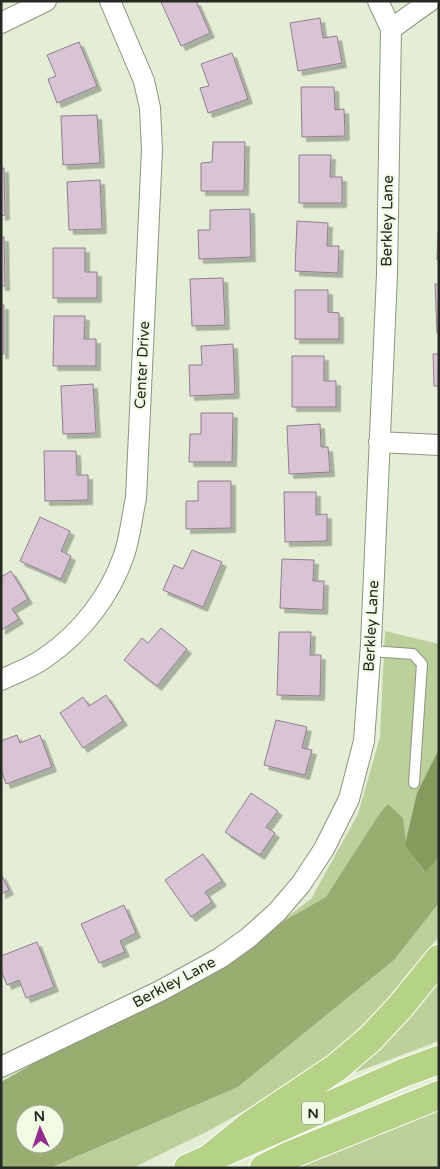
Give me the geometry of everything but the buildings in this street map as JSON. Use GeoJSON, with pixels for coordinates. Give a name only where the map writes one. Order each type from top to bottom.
{"type":"FeatureCollection","features":[{"type":"Feature","properties":{"kind":"highway"},"geometry":{"type":"LineString","coordinates":[[200,1162],[249,1126],[337,1067],[370,1039],[400,1007],[439,959]]}},
{"type":"Feature","properties":{"kind":"highway","name":"N"},"geometry":{"type":"LineString","coordinates":[[200,1162],[403,1073],[439,1060]]}},
{"type":"Feature","properties":{"kind":"highway","name":"N"},"geometry":{"type":"LineString","coordinates":[[264,1168],[288,1156],[439,1095]]}},
{"type":"Feature","properties":{"kind":"street"},"geometry":{"type":"LineString","coordinates":[[1,22],[46,1]]}},
{"type":"Feature","properties":{"kind":"street","name":"Center Drive"},"geometry":{"type":"LineString","coordinates":[[1,680],[45,658],[72,636],[95,610],[115,576],[125,553],[136,498],[152,150],[150,116],[144,81],[110,1]]}},
{"type":"Feature","properties":{"kind":"street","name":"Berkley Lane"},"geometry":{"type":"LineString","coordinates":[[1,1067],[160,990],[220,958],[248,938],[277,912],[301,884],[324,849],[349,799],[364,741],[371,651],[386,274],[391,29],[378,1]]}},
{"type":"Feature","properties":{"kind":"street"},"geometry":{"type":"LineString","coordinates":[[391,29],[430,1]]}},
{"type":"Feature","properties":{"kind":"street"},"geometry":{"type":"LineString","coordinates":[[379,442],[439,445]]}},
{"type":"Feature","properties":{"kind":"lane"},"geometry":{"type":"LineString","coordinates":[[371,651],[413,654],[422,664],[414,783]]}},
{"type":"Feature","properties":{"kind":"shaded area"},"geometry":{"type":"Polygon","coordinates":[[[385,631],[439,644],[439,885],[220,967],[311,899],[358,814],[380,737],[385,631]]]}},
{"type":"Feature","properties":{"kind":"shaded area"},"geometry":{"type":"Polygon","coordinates":[[[439,749],[439,857],[425,872],[405,845],[417,793],[439,749]]]}},
{"type":"Feature","properties":{"kind":"shaded area"},"geometry":{"type":"Polygon","coordinates":[[[388,804],[403,818],[406,845],[424,872],[439,857],[439,903],[394,960],[238,1087],[50,1168],[1,1168],[1,1082],[326,897],[380,813],[388,804]]]}},
{"type":"Feature","properties":{"kind":"shaded area"},"geometry":{"type":"Polygon","coordinates":[[[439,903],[439,936],[399,989],[314,1072],[210,1130],[133,1168],[50,1168],[238,1087],[394,960],[439,903]]]}},
{"type":"Feature","properties":{"kind":"shaded area"},"geometry":{"type":"Polygon","coordinates":[[[439,970],[439,1041],[357,1072],[352,1068],[439,970]]]}},
{"type":"Feature","properties":{"kind":"shaded area"},"geometry":{"type":"Polygon","coordinates":[[[439,1107],[439,1168],[296,1168],[390,1124],[439,1107]]]}}]}
